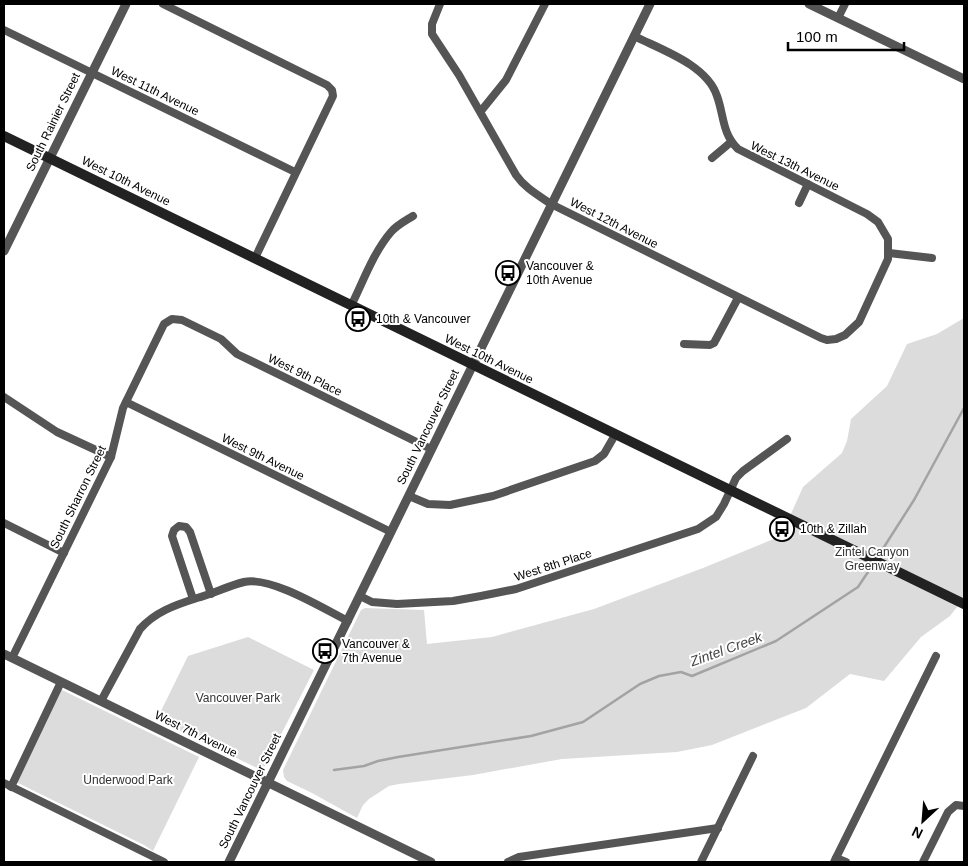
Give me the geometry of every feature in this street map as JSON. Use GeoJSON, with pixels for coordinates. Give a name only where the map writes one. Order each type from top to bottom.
{"type":"FeatureCollection","features":[{"type":"Feature","properties":{"kind":"main road","name":"West 10th Avenue"},"geometry":{"type":"LineString","coordinates":[[4,136],[961,603]]}},
{"type":"Feature","properties":{"kind":"street","name":"South Rainier Street"},"geometry":{"type":"LineString","coordinates":[[4,251],[126,4]]}},
{"type":"Feature","properties":{"kind":"street"},"geometry":{"type":"LineString","coordinates":[[163,4],[318,80],[332,90],[333,96],[254,258]]}},
{"type":"Feature","properties":{"kind":"street","name":"West 12th Avenue"},"geometry":{"type":"LineString","coordinates":[[440,4],[434,16],[431,29],[435,40],[481,111],[520,180],[551,204],[738,298],[827,340],[845,335],[859,322],[878,283],[889,253]]}},
{"type":"Feature","properties":{"kind":"street"},"geometry":{"type":"LineString","coordinates":[[481,111],[506,80],[545,4]]}},
{"type":"Feature","properties":{"kind":"street","name":"South Vancouver Street"},"geometry":{"type":"LineString","coordinates":[[229,862],[650,4]]}},
{"type":"Feature","properties":{"kind":"street"},"geometry":{"type":"LineString","coordinates":[[809,4],[964,79]]}},
{"type":"Feature","properties":{"kind":"street"},"geometry":{"type":"LineString","coordinates":[[838,18],[846,4]]}},
{"type":"Feature","properties":{"kind":"street","name":"West 11th Avenue"},"geometry":{"type":"LineString","coordinates":[[4,30],[295,172]]}},
{"type":"Feature","properties":{"kind":"street"},"geometry":{"type":"LineString","coordinates":[[634,36],[694,67],[714,86],[725,131],[731,142],[712,158]]}},
{"type":"Feature","properties":{"kind":"street","name":"West 13th Avenue"},"geometry":{"type":"LineString","coordinates":[[731,142],[748,156],[867,214],[878,222],[888,239],[889,253]]}},
{"type":"Feature","properties":{"kind":"street"},"geometry":{"type":"LineString","coordinates":[[799,203],[808,184]]}},
{"type":"Feature","properties":{"kind":"street"},"geometry":{"type":"LineString","coordinates":[[351,306],[372,263],[390,233],[402,222],[413,216]]}},
{"type":"Feature","properties":{"kind":"street"},"geometry":{"type":"LineString","coordinates":[[889,253],[932,258]]}},
{"type":"Feature","properties":{"kind":"street"},"geometry":{"type":"LineString","coordinates":[[684,344],[710,345],[714,343],[738,298]]}},
{"type":"Feature","properties":{"kind":"street","name":"South Sharron Street"},"geometry":{"type":"LineString","coordinates":[[8,656],[64,553],[111,457],[126,402],[164,324],[172,319]]}},
{"type":"Feature","properties":{"kind":"street","name":"West 9th Place"},"geometry":{"type":"LineString","coordinates":[[172,319],[182,320],[222,339],[237,354],[431,449]]}},
{"type":"Feature","properties":{"kind":"street"},"geometry":{"type":"LineString","coordinates":[[4,397],[57,432],[111,457]]}},
{"type":"Feature","properties":{"kind":"street","name":"West 9th Avenue"},"geometry":{"type":"LineString","coordinates":[[126,402],[391,532]]}},
{"type":"Feature","properties":{"kind":"street"},"geometry":{"type":"LineString","coordinates":[[409,496],[420,501],[438,505],[450,505],[493,496],[595,461],[604,454],[616,435]]}},
{"type":"Feature","properties":{"kind":"street","name":"West 8th Place"},"geometry":{"type":"LineString","coordinates":[[360,596],[377,603],[428,603],[472,598],[516,589],[698,529],[716,516],[736,478],[787,439]]}},
{"type":"Feature","properties":{"kind":"street"},"geometry":{"type":"LineString","coordinates":[[4,523],[64,553]]}},
{"type":"Feature","properties":{"kind":"street"},"geometry":{"type":"LineString","coordinates":[[193,599],[172,536],[174,530],[179,526],[186,527],[190,532],[212,594]]}},
{"type":"Feature","properties":{"kind":"street"},"geometry":{"type":"LineString","coordinates":[[101,701],[140,629],[147,621],[168,608],[193,599],[246,582],[263,583],[285,590],[348,621]]}},
{"type":"Feature","properties":{"kind":"street","name":"West 7th Avenue"},"geometry":{"type":"LineString","coordinates":[[8,656],[431,862]]}},
{"type":"Feature","properties":{"kind":"street"},"geometry":{"type":"LineString","coordinates":[[846,862],[835,860],[936,656]]}},
{"type":"Feature","properties":{"kind":"street"},"geometry":{"type":"LineString","coordinates":[[61,682],[7,785],[164,862]]}},
{"type":"Feature","properties":{"kind":"street"},"geometry":{"type":"LineString","coordinates":[[701,862],[753,756]]}},
{"type":"Feature","properties":{"kind":"street"},"geometry":{"type":"LineString","coordinates":[[923,862],[948,812],[960,805]]}},
{"type":"Feature","properties":{"kind":"street"},"geometry":{"type":"LineString","coordinates":[[508,862],[519,856],[718,828]]}},
{"type":"Feature","properties":{"kind":"green space","name":"Zintel Canyon Greenway"},"geometry":{"type":"Polygon","coordinates":[[[964,318],[964,598],[950,616],[921,637],[884,681],[850,674],[806,708],[712,745],[677,752],[562,759],[473,775],[389,786],[363,805],[357,818],[287,781],[284,777],[283,770],[361,610],[365,608],[424,610],[427,644],[492,637],[594,609],[781,536],[803,487],[842,453],[847,441],[851,419],[887,386],[907,344],[937,334],[964,318]]]}},
{"type":"Feature","properties":{"kind":"green space","name":"Vancouver Park"},"geometry":{"type":"Polygon","coordinates":[[[248,637],[314,670],[265,766],[257,768],[158,720],[156,721],[188,656],[248,637]]]}},
{"type":"Feature","properties":{"kind":"green space","name":"Underwood Park"},"geometry":{"type":"Polygon","coordinates":[[[60,689],[199,757],[153,851],[16,782],[60,689]]]}},
{"type":"Feature","properties":{"kind":"waterway","name":"Zintel Creek"},"geometry":{"type":"LineString","coordinates":[[877,558],[914,500],[964,408]]}},
{"type":"Feature","properties":{"kind":"waterway","name":"Zintel Creek"},"geometry":{"type":"LineString","coordinates":[[334,770],[364,766],[398,757],[531,736],[583,722],[640,684],[659,676],[681,672],[692,676],[776,641],[858,587],[874,563]]}},
{"type":"Feature","properties":{"kind":"place","name":"Vancouver & 10th Avenue"},"geometry":{"type":"Point","coordinates":[508,273]}},
{"type":"Feature","properties":{"kind":"place","name":"10th & Vancouver"},"geometry":{"type":"Point","coordinates":[358,319]}},
{"type":"Feature","properties":{"kind":"place","name":"10th & Zillah"},"geometry":{"type":"Point","coordinates":[782,529]}},
{"type":"Feature","properties":{"kind":"place","name":"Vancouver & 7th Avenue"},"geometry":{"type":"Point","coordinates":[325,651]}}]}
